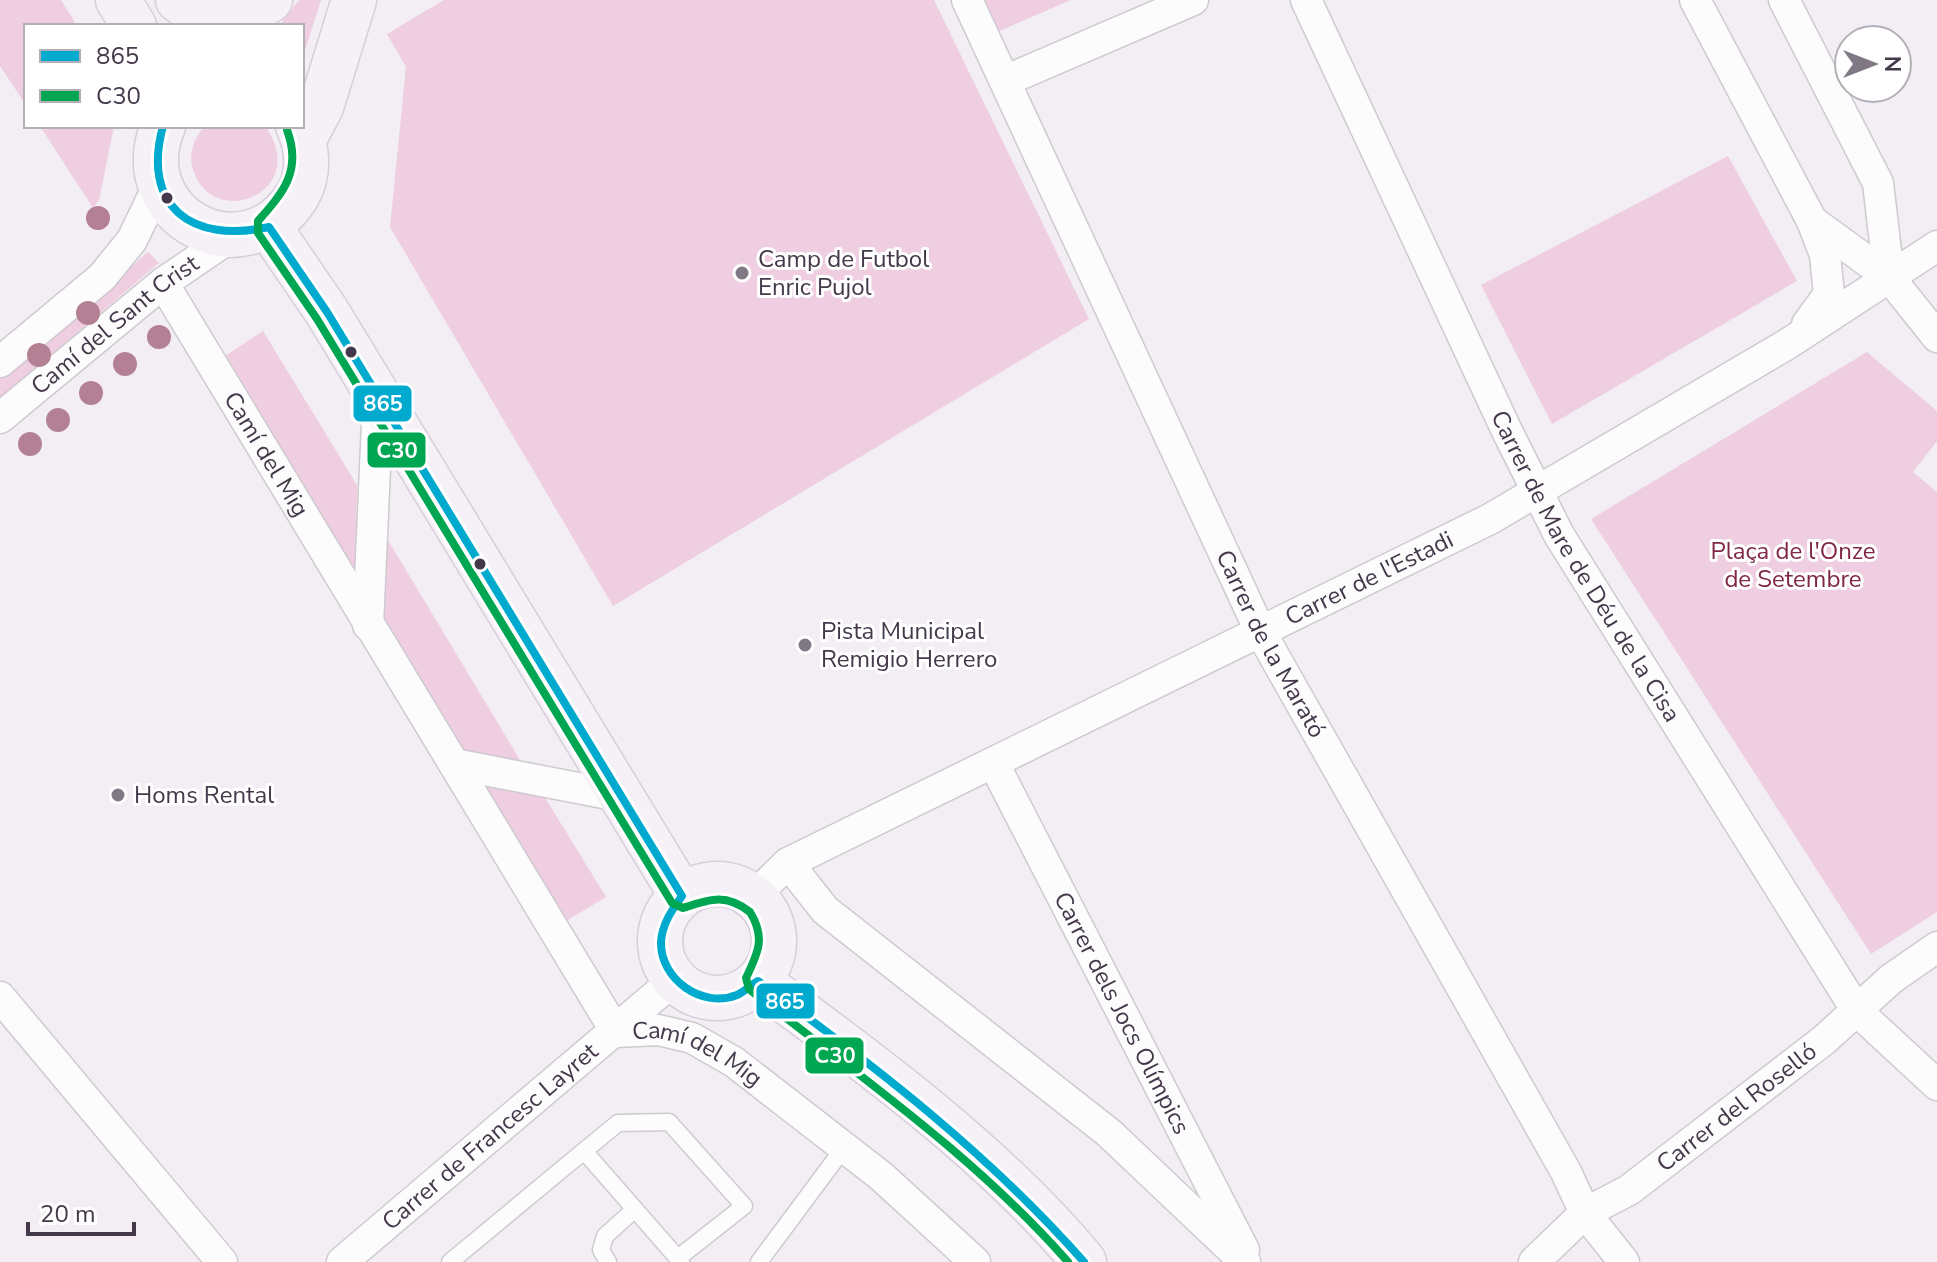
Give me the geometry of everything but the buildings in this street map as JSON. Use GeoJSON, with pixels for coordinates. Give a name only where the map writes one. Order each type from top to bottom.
{"type":"FeatureCollection","features":[{"type":"Feature","properties":{"kind":"street"},"geometry":{"type":"LineString","coordinates":[[118,0],[133,24]]}},
{"type":"Feature","properties":{"kind":"street"},"geometry":{"type":"LineString","coordinates":[[164,0],[179,24]]}},
{"type":"Feature","properties":{"kind":"street"},"geometry":{"type":"LineString","coordinates":[[178,0],[206,15],[235,18],[270,0]]}},
{"type":"Feature","properties":{"kind":"street"},"geometry":{"type":"LineString","coordinates":[[270,24],[287,0]]}},
{"type":"Feature","properties":{"kind":"street"},"geometry":{"type":"LineString","coordinates":[[162,128],[156,153],[159,184],[170,205],[186,221],[207,231],[250,231],[288,209],[302,188],[307,164],[301,132],[321,107],[354,0]]}},
{"type":"Feature","properties":{"kind":"street","name":"Carrer de la Marató"},"geometry":{"type":"LineString","coordinates":[[967,0],[1007,80],[1260,631],[1559,1158],[1585,1213],[1624,1262]]}},
{"type":"Feature","properties":{"kind":"street"},"geometry":{"type":"LineString","coordinates":[[1007,80],[1193,0]]}},
{"type":"Feature","properties":{"kind":"street","name":"Carrer de Mare de Déu de la Cisa"},"geometry":{"type":"LineString","coordinates":[[1306,0],[1559,535],[1857,1011],[1937,1085]]}},
{"type":"Feature","properties":{"kind":"street"},"geometry":{"type":"LineString","coordinates":[[1695,0],[1812,221],[1825,255],[1829,294],[1789,343]]}},
{"type":"Feature","properties":{"kind":"street"},"geometry":{"type":"LineString","coordinates":[[1784,0],[1878,183],[1889,277]]}},
{"type":"Feature","properties":{"kind":"street","name":"Camí del Sant Crist"},"geometry":{"type":"LineString","coordinates":[[0,362],[102,277],[132,240],[159,184]]}},
{"type":"Feature","properties":{"kind":"street"},"geometry":{"type":"LineString","coordinates":[[1812,221],[1889,277],[1937,337]]}},
{"type":"Feature","properties":{"kind":"street"},"geometry":{"type":"LineString","coordinates":[[250,231],[327,312],[682,896]]}},
{"type":"Feature","properties":{"kind":"street","name":"Camí del Sant Crist"},"geometry":{"type":"LineString","coordinates":[[0,418],[163,283],[250,231]]}},
{"type":"Feature","properties":{"kind":"street","name":"Carrer de l'Estadi"},"geometry":{"type":"LineString","coordinates":[[753,897],[788,863],[1538,493],[1789,343],[1937,246]]}},
{"type":"Feature","properties":{"kind":"street","name":"Camí del Mig"},"geometry":{"type":"LineString","coordinates":[[163,283],[616,1032],[658,1030],[692,1038],[734,1062],[881,1176],[975,1262]]}},
{"type":"Feature","properties":{"kind":"street"},"geometry":{"type":"LineString","coordinates":[[368,626],[378,400]]}},
{"type":"Feature","properties":{"kind":"street"},"geometry":{"type":"LineString","coordinates":[[454,764],[619,796]]}},
{"type":"Feature","properties":{"kind":"street","name":"Carrer dels Jocs Olímpics"},"geometry":{"type":"LineString","coordinates":[[994,764],[1247,1262]]}},
{"type":"Feature","properties":{"kind":"street"},"geometry":{"type":"LineString","coordinates":[[788,863],[825,910],[1109,1133],[1247,1262]]}},
{"type":"Feature","properties":{"kind":"street"},"geometry":{"type":"LineString","coordinates":[[725,884],[753,897],[765,910],[774,942],[771,959],[758,981],[737,995],[720,999],[688,991],[674,980],[660,952],[660,936],[671,907],[695,888],[725,884]]}},
{"type":"Feature","properties":{"kind":"street","name":"Carrer del Roselló"},"geometry":{"type":"LineString","coordinates":[[1534,1262],[1585,1213],[1629,1190],[1857,1011],[1891,979],[1937,947]]}},
{"type":"Feature","properties":{"kind":"street","name":"Carrer de Francesc Layret"},"geometry":{"type":"LineString","coordinates":[[342,1262],[674,980]]}},
{"type":"Feature","properties":{"kind":"street"},"geometry":{"type":"LineString","coordinates":[[758,981],[967,1145],[1022,1193],[1084,1262]]}},
{"type":"Feature","properties":{"kind":"street"},"geometry":{"type":"LineString","coordinates":[[0,997],[222,1262]]}},
{"type":"Feature","properties":{"kind":"lane"},"geometry":{"type":"LineString","coordinates":[[450,1262],[584,1151],[618,1123],[669,1122],[744,1206],[680,1260],[584,1151]]}},
{"type":"Feature","properties":{"kind":"lane"},"geometry":{"type":"LineString","coordinates":[[759,1262],[843,1149]]}},
{"type":"Feature","properties":{"kind":"lane"},"geometry":{"type":"LineString","coordinates":[[608,1262],[601,1250],[605,1236],[635,1209]]}},
{"type":"Feature","properties":{"kind":"green space"},"geometry":{"type":"Polygon","coordinates":[[[0,0],[61,0],[76,24],[24,24],[24,102],[0,66],[0,0]]]}},
{"type":"Feature","properties":{"kind":"green space"},"geometry":{"type":"Polygon","coordinates":[[[299,0],[321,0],[304,54],[304,24],[281,24],[299,0]]]}},
{"type":"Feature","properties":{"kind":"green space","name":"Camp de Futbol Enric Pujol"},"geometry":{"type":"Polygon","coordinates":[[[444,0],[934,0],[1089,319],[613,606],[390,227],[406,67],[387,34],[444,0]]]}},
{"type":"Feature","properties":{"kind":"green space"},"geometry":{"type":"Polygon","coordinates":[[[983,0],[1071,0],[997,32],[983,0]]]}},
{"type":"Feature","properties":{"kind":"green space"},"geometry":{"type":"Polygon","coordinates":[[[41,128],[114,128],[99,200],[93,208],[41,128]]]}},
{"type":"Feature","properties":{"kind":"green space"},"geometry":{"type":"Polygon","coordinates":[[[204,128],[266,128],[276,150],[276,170],[267,186],[253,197],[235,201],[217,198],[202,187],[192,166],[191,155],[204,128]]]}},
{"type":"Feature","properties":{"kind":"green space"},"geometry":{"type":"Polygon","coordinates":[[[1728,156],[1797,281],[1552,424],[1481,285],[1728,156]]]}},
{"type":"Feature","properties":{"kind":"green space"},"geometry":{"type":"Polygon","coordinates":[[[148,252],[159,263],[0,398],[0,377],[148,252]]]}},
{"type":"Feature","properties":{"kind":"green space"},"geometry":{"type":"Polygon","coordinates":[[[263,331],[357,485],[355,580],[222,358],[263,331]]]}},
{"type":"Feature","properties":{"kind":"green space","name":"Plaça de l'Onze de Setembre"},"geometry":{"type":"Polygon","coordinates":[[[1867,352],[1937,411],[1937,441],[1913,472],[1937,492],[1937,912],[1871,954],[1591,519],[1867,352]]]}},
{"type":"Feature","properties":{"kind":"green space"},"geometry":{"type":"Polygon","coordinates":[[[380,527],[523,765],[461,751],[379,621],[380,527]]]}},
{"type":"Feature","properties":{"kind":"green space"},"geometry":{"type":"Polygon","coordinates":[[[475,778],[541,791],[606,897],[563,923],[475,778]]]}},
{"type":"Feature","properties":{"kind":"transit line","name":"865"},"geometry":{"type":"LineString","coordinates":[[163,128],[158,154],[159,178],[167,198],[179,213],[196,224],[217,230],[269,227],[327,312],[682,896],[665,923],[661,942],[663,955],[675,979],[697,994],[710,998],[740,994],[758,981],[929,1112],[1009,1184],[1084,1262]]}},
{"type":"Feature","properties":{"kind":"transit line","name":"C30"},"geometry":{"type":"LineString","coordinates":[[287,130],[292,157],[288,180],[258,221],[258,233],[317,319],[672,903],[683,908],[710,900],[725,900],[750,912],[759,938],[757,953],[746,978],[749,989],[955,1152],[1032,1223],[1068,1262]]}},
{"type":"Feature","properties":{"kind":"place","name":"Camp de Futbol Enric Pujol"},"geometry":{"type":"Point","coordinates":[742,273]}},
{"type":"Feature","properties":{"kind":"place","name":"Pista Municipal Remigio Herrero"},"geometry":{"type":"Point","coordinates":[805,645]}},
{"type":"Feature","properties":{"kind":"place","name":"Homs Rental"},"geometry":{"type":"Point","coordinates":[118,795]}}]}
